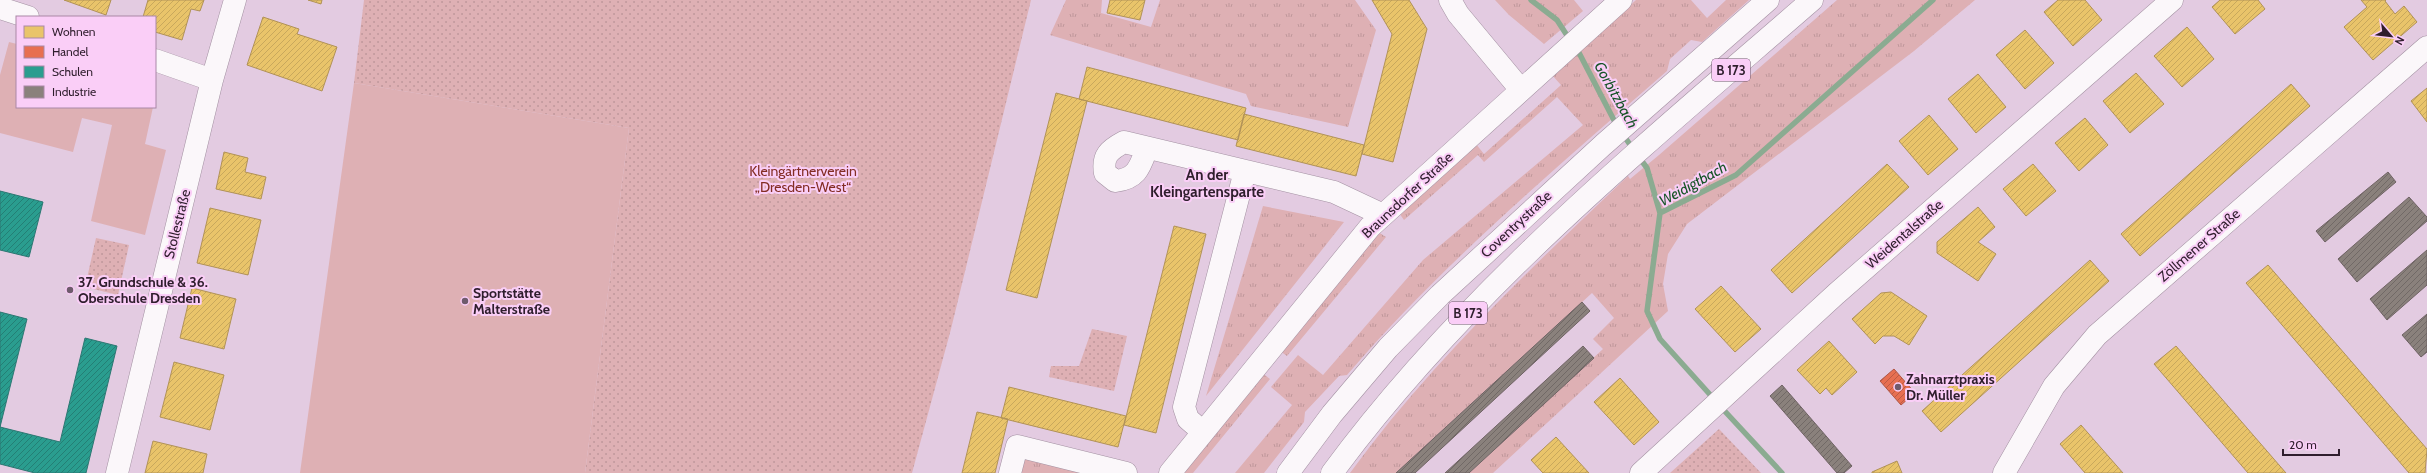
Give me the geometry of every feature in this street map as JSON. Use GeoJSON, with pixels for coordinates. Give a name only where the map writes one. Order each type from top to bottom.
{"type":"FeatureCollection","features":[{"type":"Feature","properties":{"kind":"street","name":"Stollestraße"},"geometry":{"type":"LineString","coordinates":[[117,473],[212,80],[235,0]]}},
{"type":"Feature","properties":{"kind":"street"},"geometry":{"type":"LineString","coordinates":[[1450,0],[1458,14],[1521,90]]}},
{"type":"Feature","properties":{"kind":"street","name":"Braunsdorfer Straße"},"geometry":{"type":"LineString","coordinates":[[1170,473],[1370,227],[1621,0]]}},
{"type":"Feature","properties":{"kind":"street","name":"Coventrystraße"},"geometry":{"type":"LineString","coordinates":[[1288,473],[1332,414],[1388,348],[1494,244],[1603,145],[1768,0]]}},
{"type":"Feature","properties":{"kind":"street","name":"B 173"},"geometry":{"type":"LineString","coordinates":[[1332,473],[1362,432],[1465,315],[1620,168],[1812,0]]}},
{"type":"Feature","properties":{"kind":"street","name":"Weidentalstraße"},"geometry":{"type":"LineString","coordinates":[[1641,473],[1836,294],[2172,0]]}},
{"type":"Feature","properties":{"kind":"street"},"geometry":{"type":"LineString","coordinates":[[0,8],[25,16]]}},
{"type":"Feature","properties":{"kind":"street","name":"Zöllmener Straße"},"geometry":{"type":"LineString","coordinates":[[2004,473],[2054,386],[2097,335],[2427,47]]}},
{"type":"Feature","properties":{"kind":"street"},"geometry":{"type":"LineString","coordinates":[[156,60],[212,80]]}},
{"type":"Feature","properties":{"kind":"street"},"geometry":{"type":"LineString","coordinates":[[1147,148],[1334,192],[1383,215]]}},
{"type":"Feature","properties":{"kind":"street"},"geometry":{"type":"LineString","coordinates":[[1204,432],[1188,419],[1184,408],[1244,171]]}},
{"type":"Feature","properties":{"kind":"street"},"geometry":{"type":"LineString","coordinates":[[1010,473],[1017,446],[1126,473]]}},
{"type":"Feature","properties":{"kind":"green space","name":"Kleingärtnerverein „Dresden-West“"},"geometry":{"type":"Polygon","coordinates":[[[364,0],[1031,0],[951,329],[912,473],[585,473],[629,128],[354,83],[364,0]]]}},
{"type":"Feature","properties":{"kind":"green space"},"geometry":{"type":"Polygon","coordinates":[[[1066,0],[1102,0],[1101,13],[1151,27],[1160,0],[1355,0],[1376,30],[1348,127],[1251,106],[1246,94],[1050,35],[1066,0]]]}},
{"type":"Feature","properties":{"kind":"green space"},"geometry":{"type":"Polygon","coordinates":[[[1495,0],[1574,0],[1583,11],[1544,44],[1509,15],[1495,0]]]}},
{"type":"Feature","properties":{"kind":"green space"},"geometry":{"type":"Polygon","coordinates":[[[1636,0],[1691,0],[1707,18],[1726,0],[1749,0],[1702,42],[1691,40],[1670,59],[1667,71],[1542,180],[1461,255],[1384,334],[1347,375],[1339,376],[1305,412],[1304,422],[1264,473],[1235,473],[1292,405],[1271,387],[1298,355],[1323,375],[1423,260],[1583,125],[1557,97],[1484,162],[1478,155],[1404,220],[1399,213],[1476,144],[1484,154],[1561,85],[1552,75],[1636,0]]]}},
{"type":"Feature","properties":{"kind":"green space"},"geometry":{"type":"Polygon","coordinates":[[[1837,0],[1975,0],[1914,51],[1687,224],[1668,254],[1663,284],[1668,311],[1493,473],[1469,473],[1603,349],[1593,339],[1614,318],[1592,293],[1396,473],[1350,473],[1413,393],[1447,355],[1554,247],[1628,176],[1630,179],[1659,155],[1837,0]]]}},
{"type":"Feature","properties":{"kind":"green space"},"geometry":{"type":"Polygon","coordinates":[[[9,42],[16,44],[16,108],[153,108],[145,144],[166,150],[145,235],[91,221],[112,125],[82,118],[73,152],[0,133],[0,75],[9,42]]]}},
{"type":"Feature","properties":{"kind":"green space","name":"Sportstätte Malterstraße"},"geometry":{"type":"Polygon","coordinates":[[[354,83],[629,128],[585,473],[300,473],[354,83]]]}},
{"type":"Feature","properties":{"kind":"green space"},"geometry":{"type":"Polygon","coordinates":[[[1263,206],[1344,222],[1206,396],[1263,206]]]}},
{"type":"Feature","properties":{"kind":"green space"},"geometry":{"type":"Polygon","coordinates":[[[1378,232],[1386,237],[1287,356],[1280,351],[1378,232]]]}},
{"type":"Feature","properties":{"kind":"green space"},"geometry":{"type":"Polygon","coordinates":[[[96,238],[129,245],[118,295],[85,287],[96,238]]]}},
{"type":"Feature","properties":{"kind":"green space"},"geometry":{"type":"Polygon","coordinates":[[[1092,329],[1127,336],[1114,391],[1049,377],[1051,366],[1079,366],[1092,329]]]}},
{"type":"Feature","properties":{"kind":"green space"},"geometry":{"type":"Polygon","coordinates":[[[1262,373],[1270,379],[1193,473],[1180,473],[1262,373]]]}},
{"type":"Feature","properties":{"kind":"green space"},"geometry":{"type":"Polygon","coordinates":[[[1719,429],[1761,473],[1670,473],[1719,429]]]}},
{"type":"Feature","properties":{"kind":"green space"},"geometry":{"type":"Polygon","coordinates":[[[1020,451],[1110,473],[1015,473],[1020,451]]]}},
{"type":"Feature","properties":{"kind":"building: Wohnen"},"geometry":{"type":"Polygon","coordinates":[[[64,0],[111,0],[106,15],[64,0]]]}},
{"type":"Feature","properties":{"kind":"building: Wohnen"},"geometry":{"type":"Polygon","coordinates":[[[148,0],[204,0],[200,11],[191,9],[182,40],[156,32],[156,16],[143,16],[148,0]]]}},
{"type":"Feature","properties":{"kind":"building: Wohnen"},"geometry":{"type":"Polygon","coordinates":[[[308,0],[322,0],[321,4],[308,0]]]}},
{"type":"Feature","properties":{"kind":"building: Wohnen"},"geometry":{"type":"Polygon","coordinates":[[[1110,0],[1145,0],[1140,20],[1107,13],[1110,0]]]}},
{"type":"Feature","properties":{"kind":"building: Wohnen"},"geometry":{"type":"Polygon","coordinates":[[[1372,0],[1409,0],[1427,29],[1393,162],[1362,154],[1392,34],[1372,0]]]}},
{"type":"Feature","properties":{"kind":"building: Wohnen"},"geometry":{"type":"Polygon","coordinates":[[[2058,0],[2085,0],[2102,20],[2073,46],[2044,12],[2058,0]]]}},
{"type":"Feature","properties":{"kind":"building: Wohnen"},"geometry":{"type":"Polygon","coordinates":[[[2220,0],[2258,0],[2265,9],[2235,34],[2212,7],[2220,0]]]}},
{"type":"Feature","properties":{"kind":"building: Wohnen"},"geometry":{"type":"Polygon","coordinates":[[[2361,0],[2386,0],[2385,1],[2395,14],[2404,6],[2417,22],[2373,60],[2344,27],[2367,7],[2361,0]]]}},
{"type":"Feature","properties":{"kind":"building: Wohnen"},"geometry":{"type":"Polygon","coordinates":[[[263,17],[299,29],[297,34],[337,47],[322,91],[247,65],[263,17]]]}},
{"type":"Feature","properties":{"kind":"building: Wohnen"},"geometry":{"type":"Polygon","coordinates":[[[2187,27],[2214,59],[2182,87],[2154,56],[2187,27]]]}},
{"type":"Feature","properties":{"kind":"building: Wohnen"},"geometry":{"type":"Polygon","coordinates":[[[2025,30],[2054,63],[2025,89],[1996,55],[2025,30]]]}},
{"type":"Feature","properties":{"kind":"building: Wohnen"},"geometry":{"type":"Polygon","coordinates":[[[1087,67],[1246,108],[1238,140],[1079,99],[1087,67]]]}},
{"type":"Feature","properties":{"kind":"building: Wohnen"},"geometry":{"type":"Polygon","coordinates":[[[2136,73],[2164,104],[2130,133],[2103,101],[2136,73]]]}},
{"type":"Feature","properties":{"kind":"building: Wohnen"},"geometry":{"type":"Polygon","coordinates":[[[1978,74],[2006,107],[1976,133],[1948,99],[1978,74]]]}},
{"type":"Feature","properties":{"kind":"building: Wohnen"},"geometry":{"type":"Polygon","coordinates":[[[2291,84],[2310,106],[2140,256],[2121,234],[2291,84]]]}},
{"type":"Feature","properties":{"kind":"building: Wohnen"},"geometry":{"type":"Polygon","coordinates":[[[2427,88],[2427,122],[2411,101],[2427,88]]]}},
{"type":"Feature","properties":{"kind":"building: Wohnen"},"geometry":{"type":"Polygon","coordinates":[[[1056,93],[1087,101],[1037,298],[1006,290],[1056,93]]]}},
{"type":"Feature","properties":{"kind":"building: Wohnen"},"geometry":{"type":"Polygon","coordinates":[[[1244,114],[1364,145],[1356,176],[1236,146],[1244,114]]]}},
{"type":"Feature","properties":{"kind":"building: Wohnen"},"geometry":{"type":"Polygon","coordinates":[[[1929,115],[1958,149],[1928,175],[1899,141],[1929,115]]]}},
{"type":"Feature","properties":{"kind":"building: Wohnen"},"geometry":{"type":"Polygon","coordinates":[[[2085,118],[2108,145],[2079,171],[2055,143],[2085,118]]]}},
{"type":"Feature","properties":{"kind":"building: Wohnen"},"geometry":{"type":"Polygon","coordinates":[[[224,152],[248,158],[245,172],[266,177],[261,199],[216,189],[224,152]]]}},
{"type":"Feature","properties":{"kind":"building: Wohnen"},"geometry":{"type":"Polygon","coordinates":[[[1887,164],[1909,187],[1792,293],[1771,270],[1887,164]]]}},
{"type":"Feature","properties":{"kind":"building: Wohnen"},"geometry":{"type":"Polygon","coordinates":[[[2033,164],[2056,191],[2026,216],[2003,189],[2033,164]]]}},
{"type":"Feature","properties":{"kind":"building: Wohnen"},"geometry":{"type":"Polygon","coordinates":[[[1978,207],[1995,227],[1978,242],[1996,254],[1978,281],[1937,253],[1937,242],[1978,207]]]}},
{"type":"Feature","properties":{"kind":"building: Wohnen"},"geometry":{"type":"Polygon","coordinates":[[[210,208],[261,220],[248,275],[197,263],[210,208]]]}},
{"type":"Feature","properties":{"kind":"building: Wohnen"},"geometry":{"type":"Polygon","coordinates":[[[1174,226],[1206,234],[1156,433],[1124,425],[1174,226]]]}},
{"type":"Feature","properties":{"kind":"building: Wohnen"},"geometry":{"type":"Polygon","coordinates":[[[2090,260],[2109,281],[1941,432],[1922,411],[2090,260]]]}},
{"type":"Feature","properties":{"kind":"building: Wohnen"},"geometry":{"type":"Polygon","coordinates":[[[2268,265],[2427,449],[2425,473],[2409,473],[2246,283],[2268,265]]]}},
{"type":"Feature","properties":{"kind":"building: Wohnen"},"geometry":{"type":"Polygon","coordinates":[[[1721,286],[1761,329],[1735,352],[1695,309],[1721,286]]]}},
{"type":"Feature","properties":{"kind":"building: Wohnen"},"geometry":{"type":"Polygon","coordinates":[[[192,288],[236,299],[224,349],[180,338],[192,288]]]}},
{"type":"Feature","properties":{"kind":"building: Wohnen"},"geometry":{"type":"Polygon","coordinates":[[[1891,292],[1927,316],[1909,345],[1894,336],[1883,336],[1875,344],[1852,319],[1881,293],[1891,292]]]}},
{"type":"Feature","properties":{"kind":"building: Wohnen"},"geometry":{"type":"Polygon","coordinates":[[[1829,341],[1857,372],[1832,395],[1826,388],[1820,394],[1797,370],[1829,341]]]}},
{"type":"Feature","properties":{"kind":"building: Wohnen"},"geometry":{"type":"Polygon","coordinates":[[[2176,346],[2286,473],[2248,473],[2154,364],[2176,346]]]}},
{"type":"Feature","properties":{"kind":"building: Wohnen"},"geometry":{"type":"Polygon","coordinates":[[[174,362],[224,375],[210,430],[160,417],[174,362]]]}},
{"type":"Feature","properties":{"kind":"building: Wohnen"},"geometry":{"type":"Polygon","coordinates":[[[1620,378],[1659,422],[1634,445],[1594,402],[1620,378]]]}},
{"type":"Feature","properties":{"kind":"building: Wohnen"},"geometry":{"type":"Polygon","coordinates":[[[1009,387],[1126,416],[1118,447],[1001,418],[1009,387]]]}},
{"type":"Feature","properties":{"kind":"building: Wohnen"},"geometry":{"type":"Polygon","coordinates":[[[977,412],[1008,419],[995,473],[962,473],[977,412]]]}},
{"type":"Feature","properties":{"kind":"building: Wohnen"},"geometry":{"type":"Polygon","coordinates":[[[2081,425],[2123,473],[2085,473],[2060,444],[2081,425]]]}},
{"type":"Feature","properties":{"kind":"building: Wohnen"},"geometry":{"type":"Polygon","coordinates":[[[1556,437],[1589,473],[1543,473],[1531,460],[1556,437]]]}},
{"type":"Feature","properties":{"kind":"building: Wohnen"},"geometry":{"type":"Polygon","coordinates":[[[153,441],[207,454],[203,473],[145,473],[153,441]]]}},
{"type":"Feature","properties":{"kind":"building: Wohnen"},"geometry":{"type":"Polygon","coordinates":[[[1897,461],[1902,473],[1872,473],[1872,472],[1897,461]]]}},
{"type":"Feature","properties":{"kind":"building: Handel","name":"Zahnarztpraxis Dr. Müller"},"geometry":{"type":"Polygon","coordinates":[[[1894,369],[1915,393],[1901,405],[1880,381],[1894,369]]]}},
{"type":"Feature","properties":{"kind":"building: Schulen"},"geometry":{"type":"Polygon","coordinates":[[[0,191],[43,202],[29,257],[0,250],[0,191]]]}},
{"type":"Feature","properties":{"kind":"building: Schulen"},"geometry":{"type":"Polygon","coordinates":[[[0,312],[27,319],[0,427],[0,312]]]}},
{"type":"Feature","properties":{"kind":"building: Schulen"},"geometry":{"type":"Polygon","coordinates":[[[85,338],[117,346],[86,473],[35,473],[0,464],[0,427],[60,442],[85,338]]]}},
{"type":"Feature","properties":{"kind":"building: Industrie"},"geometry":{"type":"Polygon","coordinates":[[[2388,172],[2396,182],[2325,242],[2316,231],[2388,172]]]}},
{"type":"Feature","properties":{"kind":"building: Industrie"},"geometry":{"type":"Polygon","coordinates":[[[2409,197],[2427,217],[2427,221],[2357,282],[2338,259],[2409,197]]]}},
{"type":"Feature","properties":{"kind":"building: Industrie"},"geometry":{"type":"Polygon","coordinates":[[[2427,250],[2427,285],[2387,320],[2370,299],[2427,250]]]}},
{"type":"Feature","properties":{"kind":"building: Industrie"},"geometry":{"type":"Polygon","coordinates":[[[1582,302],[1590,311],[1415,473],[1396,473],[1582,302]]]}},
{"type":"Feature","properties":{"kind":"building: Industrie"},"geometry":{"type":"Polygon","coordinates":[[[2427,314],[2427,352],[2421,357],[2402,335],[2427,314]]]}},
{"type":"Feature","properties":{"kind":"building: Industrie"},"geometry":{"type":"Polygon","coordinates":[[[1583,346],[1594,358],[1469,473],[1445,473],[1583,346]]]}},
{"type":"Feature","properties":{"kind":"building: Industrie"},"geometry":{"type":"Polygon","coordinates":[[[1782,385],[1852,466],[1844,473],[1837,473],[1770,396],[1782,385]]]}},
{"type":"Feature","properties":{"kind":"waterway","name":"Gorbitzbach"},"geometry":{"type":"LineString","coordinates":[[1531,0],[1557,20],[1570,40]]}},
{"type":"Feature","properties":{"kind":"waterway","name":"Weidigtbach"},"geometry":{"type":"LineString","coordinates":[[1714,399],[1660,339],[1647,311],[1660,213],[1736,175],[1933,0]]}},
{"type":"Feature","properties":{"kind":"waterway","name":"Gorbitzbach"},"geometry":{"type":"LineString","coordinates":[[1576,47],[1617,126]]}},
{"type":"Feature","properties":{"kind":"waterway","name":"Gorbitzbach"},"geometry":{"type":"LineString","coordinates":[[1622,133],[1633,149]]}},
{"type":"Feature","properties":{"kind":"waterway","name":"Gorbitzbach"},"geometry":{"type":"LineString","coordinates":[[1638,156],[1647,168],[1660,213]]}},
{"type":"Feature","properties":{"kind":"waterway","name":"Weidigtbach"},"geometry":{"type":"LineString","coordinates":[[1720,406],[1782,473]]}},
{"type":"Feature","properties":{"kind":"place","name":"37. Grundschule & 36. Oberschule Dresden"},"geometry":{"type":"Point","coordinates":[70,290]}},
{"type":"Feature","properties":{"kind":"place","name":"Sportstätte Malterstraße"},"geometry":{"type":"Point","coordinates":[465,301]}},
{"type":"Feature","properties":{"kind":"place","name":"Zahnarztpraxis Dr. Müller"},"geometry":{"type":"Point","coordinates":[1898,387]}},
{"type":"Feature","properties":{"kind":"district","name":"An der Kleingartensparte"},"geometry":{"type":"Point","coordinates":[1207,184]}}]}
